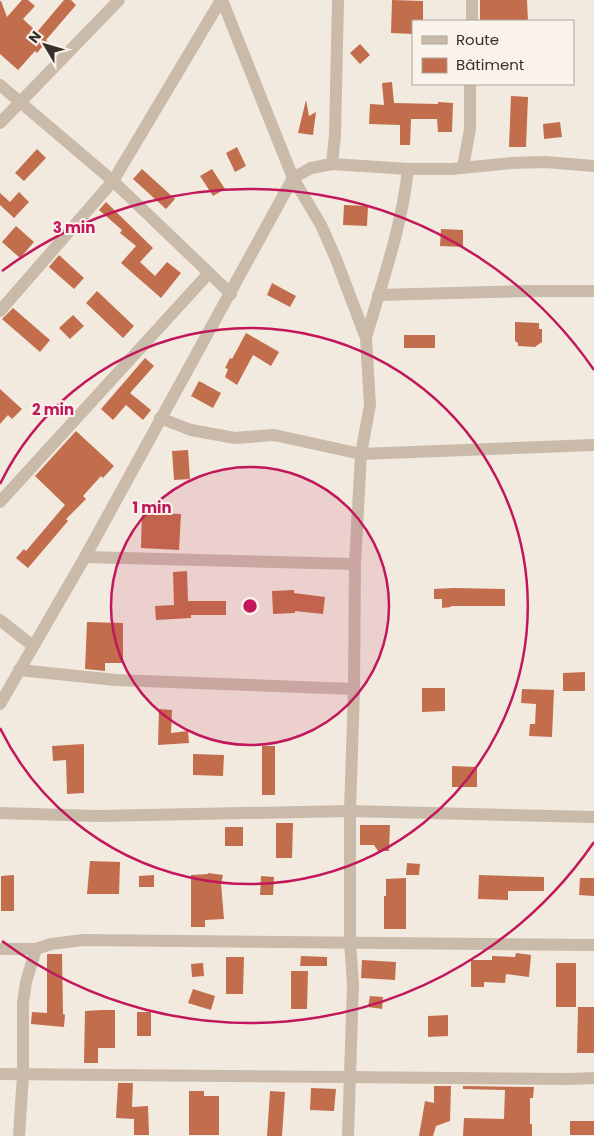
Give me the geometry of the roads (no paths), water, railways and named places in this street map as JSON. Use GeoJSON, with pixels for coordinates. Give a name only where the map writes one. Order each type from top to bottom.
{"type":"FeatureCollection","features":[{"type":"Feature","properties":{"kind":"street"},"geometry":{"type":"LineString","coordinates":[[0,123],[119,0]]}},
{"type":"Feature","properties":{"kind":"street"},"geometry":{"type":"LineString","coordinates":[[222,0],[294,178],[325,233],[366,338],[370,405],[361,454],[355,564],[354,688],[350,811],[350,941],[353,984],[348,1136]]}},
{"type":"Feature","properties":{"kind":"street"},"geometry":{"type":"LineString","coordinates":[[0,311],[114,181],[222,0]]}},
{"type":"Feature","properties":{"kind":"street"},"geometry":{"type":"LineString","coordinates":[[332,164],[336,106],[338,0]]}},
{"type":"Feature","properties":{"kind":"street"},"geometry":{"type":"LineString","coordinates":[[472,0],[472,20]]}},
{"type":"Feature","properties":{"kind":"street"},"geometry":{"type":"LineString","coordinates":[[0,85],[114,181],[231,294]]}},
{"type":"Feature","properties":{"kind":"street"},"geometry":{"type":"LineString","coordinates":[[463,167],[470,129],[470,85]]}},
{"type":"Feature","properties":{"kind":"street"},"geometry":{"type":"LineString","coordinates":[[0,704],[85,557],[294,178],[311,168],[332,164],[408,169],[452,169],[545,162],[594,166]]}},
{"type":"Feature","properties":{"kind":"street"},"geometry":{"type":"LineString","coordinates":[[366,338],[392,253],[406,190],[408,169]]}},
{"type":"Feature","properties":{"kind":"street"},"geometry":{"type":"LineString","coordinates":[[0,502],[209,273]]}},
{"type":"Feature","properties":{"kind":"street"},"geometry":{"type":"LineString","coordinates":[[378,295],[594,291]]}},
{"type":"Feature","properties":{"kind":"street"},"geometry":{"type":"LineString","coordinates":[[160,418],[191,430],[235,438],[274,435],[361,454],[594,445]]}},
{"type":"Feature","properties":{"kind":"street"},"geometry":{"type":"LineString","coordinates":[[85,557],[355,564]]}},
{"type":"Feature","properties":{"kind":"street"},"geometry":{"type":"LineString","coordinates":[[0,620],[33,646]]}},
{"type":"Feature","properties":{"kind":"street"},"geometry":{"type":"LineString","coordinates":[[19,670],[116,680],[354,688]]}},
{"type":"Feature","properties":{"kind":"street"},"geometry":{"type":"LineString","coordinates":[[0,813],[98,816],[350,811],[594,817]]}},
{"type":"Feature","properties":{"kind":"street"},"geometry":{"type":"LineString","coordinates":[[0,948],[36,949],[51,944],[83,940],[350,941],[594,945]]}},
{"type":"Feature","properties":{"kind":"street"},"geometry":{"type":"LineString","coordinates":[[19,1136],[23,1074],[23,1003],[26,982],[36,949]]}},
{"type":"Feature","properties":{"kind":"street"},"geometry":{"type":"LineString","coordinates":[[0,1074],[594,1078]]}}]}
